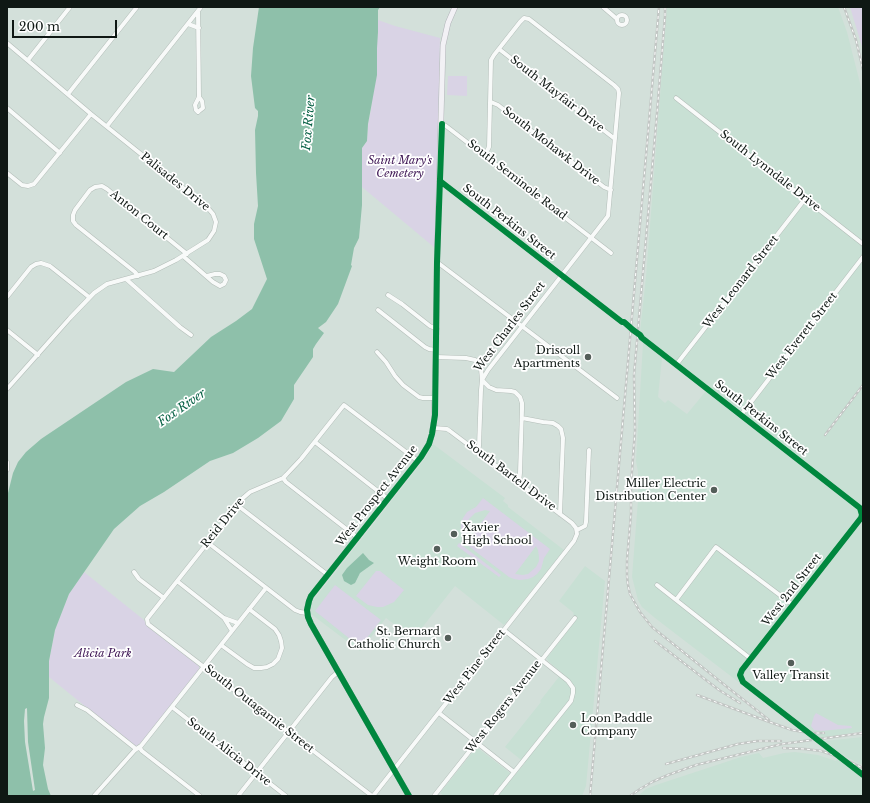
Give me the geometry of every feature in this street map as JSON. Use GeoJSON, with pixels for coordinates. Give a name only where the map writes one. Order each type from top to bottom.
{"type":"FeatureCollection","features":[{"type":"Feature","properties":{"kind":"main road","name":"West Prospect Avenue"},"geometry":{"type":"LineString","coordinates":[[307,613],[310,598],[418,461],[429,444],[434,428],[443,45],[448,23],[455,7]]}},
{"type":"Feature","properties":{"kind":"main road"},"geometry":{"type":"LineString","coordinates":[[307,613],[311,624],[409,796]]}},
{"type":"Feature","properties":{"kind":"street"},"geometry":{"type":"LineString","coordinates":[[28,60],[70,7]]}},
{"type":"Feature","properties":{"kind":"street"},"geometry":{"type":"LineString","coordinates":[[68,94],[137,7]]}},
{"type":"Feature","properties":{"kind":"street"},"geometry":{"type":"LineString","coordinates":[[107,126],[201,7]]}},
{"type":"Feature","properties":{"kind":"street"},"geometry":{"type":"LineString","coordinates":[[605,8],[617,19]]}},
{"type":"Feature","properties":{"kind":"street"},"geometry":{"type":"LineString","coordinates":[[198,12],[199,96]]}},
{"type":"Feature","properties":{"kind":"street","name":"West Charles Street"},"geometry":{"type":"LineString","coordinates":[[478,451],[482,380],[488,370],[608,216],[619,93],[618,89],[614,85],[529,19],[523,19],[520,22],[499,49]]}},
{"type":"Feature","properties":{"kind":"street"},"geometry":{"type":"LineString","coordinates":[[188,24],[199,28]]}},
{"type":"Feature","properties":{"kind":"street","name":"Palisades Drive"},"geometry":{"type":"LineString","coordinates":[[7,43],[91,114],[211,210],[216,222],[214,231],[208,240],[185,255],[154,271],[103,286],[94,293],[7,389]]}},
{"type":"Feature","properties":{"kind":"street"},"geometry":{"type":"LineString","coordinates":[[485,155],[489,146],[492,60],[499,49]]}},
{"type":"Feature","properties":{"kind":"street","name":"South Mayfair Drive"},"geometry":{"type":"LineString","coordinates":[[499,49],[615,139]]}},
{"type":"Feature","properties":{"kind":"street","name":"South Lynndale Drive"},"geometry":{"type":"LineString","coordinates":[[676,98],[863,244]]}},
{"type":"Feature","properties":{"kind":"street","name":"South Mohawk Drive"},"geometry":{"type":"LineString","coordinates":[[491,102],[498,105],[604,187],[611,190]]}},
{"type":"Feature","properties":{"kind":"street"},"geometry":{"type":"LineString","coordinates":[[7,108],[60,153]]}},
{"type":"Feature","properties":{"kind":"street"},"geometry":{"type":"LineString","coordinates":[[7,173],[22,185],[31,186],[37,182],[91,114]]}},
{"type":"Feature","properties":{"kind":"street","name":"South Seminole Road"},"geometry":{"type":"LineString","coordinates":[[442,124],[485,155],[611,253]]}},
{"type":"Feature","properties":{"kind":"street","name":"South Perkins Street"},"geometry":{"type":"LineString","coordinates":[[440,181],[622,322],[624,322],[676,365],[859,507],[862,511],[861,518]]}},
{"type":"Feature","properties":{"kind":"street","name":"Anton Court"},"geometry":{"type":"LineString","coordinates":[[138,276],[73,221],[74,212],[90,190],[95,187],[102,186],[107,189],[185,255]]}},
{"type":"Feature","properties":{"kind":"street","name":"West Leonard Street"},"geometry":{"type":"LineString","coordinates":[[676,365],[805,199]]}},
{"type":"Feature","properties":{"kind":"street"},"geometry":{"type":"LineString","coordinates":[[185,255],[207,276]]}},
{"type":"Feature","properties":{"kind":"street","name":"West Everett Street"},"geometry":{"type":"LineString","coordinates":[[741,415],[863,257]]}},
{"type":"Feature","properties":{"kind":"street"},"geometry":{"type":"LineString","coordinates":[[437,262],[617,398]]}},
{"type":"Feature","properties":{"kind":"street"},"geometry":{"type":"LineString","coordinates":[[7,298],[31,267],[42,263],[50,266],[89,297]]}},
{"type":"Feature","properties":{"kind":"street"},"geometry":{"type":"LineString","coordinates":[[126,279],[180,328],[190,335]]}},
{"type":"Feature","properties":{"kind":"street"},"geometry":{"type":"LineString","coordinates":[[388,295],[430,326],[437,329]]}},
{"type":"Feature","properties":{"kind":"street"},"geometry":{"type":"LineString","coordinates":[[378,310],[429,350],[436,350]]}},
{"type":"Feature","properties":{"kind":"street"},"geometry":{"type":"LineString","coordinates":[[7,330],[38,355]]}},
{"type":"Feature","properties":{"kind":"street"},"geometry":{"type":"LineString","coordinates":[[377,352],[403,385],[419,397],[435,398]]}},
{"type":"Feature","properties":{"kind":"street"},"geometry":{"type":"LineString","coordinates":[[436,357],[466,358],[475,360],[481,369],[482,380],[489,388],[500,391],[515,392],[521,400],[522,418],[519,482]]}},
{"type":"Feature","properties":{"kind":"street","name":"Reid Drive"},"geometry":{"type":"LineString","coordinates":[[147,622],[148,616],[164,598],[245,495],[283,478],[297,464],[344,404],[418,461]]}},
{"type":"Feature","properties":{"kind":"street"},"geometry":{"type":"LineString","coordinates":[[522,418],[553,423],[561,429],[563,438],[560,514]]}},
{"type":"Feature","properties":{"kind":"street","name":"South Bartell Drive"},"geometry":{"type":"LineString","coordinates":[[434,428],[449,429],[572,523],[577,530]]}},
{"type":"Feature","properties":{"kind":"street"},"geometry":{"type":"LineString","coordinates":[[315,442],[388,499]]}},
{"type":"Feature","properties":{"kind":"street"},"geometry":{"type":"LineString","coordinates":[[577,530],[584,526],[586,522],[589,450]]}},
{"type":"Feature","properties":{"kind":"street"},"geometry":{"type":"LineString","coordinates":[[7,462],[7,470]]}},
{"type":"Feature","properties":{"kind":"street"},"geometry":{"type":"LineString","coordinates":[[283,478],[286,482],[358,538]]}},
{"type":"Feature","properties":{"kind":"street"},"geometry":{"type":"LineString","coordinates":[[237,505],[328,575]]}},
{"type":"Feature","properties":{"kind":"street","name":"West 2nd Street"},"geometry":{"type":"LineString","coordinates":[[861,518],[742,670],[740,676],[743,682],[863,775]]}},
{"type":"Feature","properties":{"kind":"street","name":"West Pine Street"},"geometry":{"type":"LineString","coordinates":[[372,796],[439,713],[576,537],[577,530]]}},
{"type":"Feature","properties":{"kind":"street"},"geometry":{"type":"LineString","coordinates":[[207,542],[294,610],[307,613]]}},
{"type":"Feature","properties":{"kind":"street"},"geometry":{"type":"LineString","coordinates":[[676,600],[716,547],[793,605]]}},
{"type":"Feature","properties":{"kind":"street"},"geometry":{"type":"LineString","coordinates":[[134,572],[139,579],[164,598]]}},
{"type":"Feature","properties":{"kind":"street"},"geometry":{"type":"LineString","coordinates":[[177,581],[224,618],[238,623]]}},
{"type":"Feature","properties":{"kind":"street"},"geometry":{"type":"LineString","coordinates":[[657,585],[751,659]]}},
{"type":"Feature","properties":{"kind":"street"},"geometry":{"type":"LineString","coordinates":[[94,796],[141,746],[266,588]]}},
{"type":"Feature","properties":{"kind":"street"},"geometry":{"type":"LineString","coordinates":[[221,645],[254,668],[267,667],[278,659],[282,648],[279,635],[249,609]]}},
{"type":"Feature","properties":{"kind":"street"},"geometry":{"type":"LineString","coordinates":[[224,618],[232,631]]}},
{"type":"Feature","properties":{"kind":"street","name":"West Rogers Avenue"},"geometry":{"type":"LineString","coordinates":[[434,796],[575,618]]}},
{"type":"Feature","properties":{"kind":"street","name":"South Outagamie Street"},"geometry":{"type":"LineString","coordinates":[[147,622],[372,796]]}},
{"type":"Feature","properties":{"kind":"street"},"geometry":{"type":"LineString","coordinates":[[495,796],[571,701],[573,696],[571,685],[568,681],[504,630]]}},
{"type":"Feature","properties":{"kind":"street"},"geometry":{"type":"LineString","coordinates":[[238,796],[332,677],[338,672]]}},
{"type":"Feature","properties":{"kind":"street"},"geometry":{"type":"LineString","coordinates":[[77,705],[87,710],[200,796]]}},
{"type":"Feature","properties":{"kind":"street","name":"South Alicia Drive"},"geometry":{"type":"LineString","coordinates":[[172,707],[286,796]]}},
{"type":"Feature","properties":{"kind":"street"},"geometry":{"type":"LineString","coordinates":[[439,713],[514,772]]}},
{"type":"Feature","properties":{"kind":"shaded area"},"geometry":{"type":"Polygon","coordinates":[[[667,7],[838,7],[847,32],[863,99],[863,731],[816,739],[788,720],[655,618],[642,607],[638,600],[632,577],[638,500],[638,472],[636,461],[643,343],[640,332],[646,277],[667,7]],[[662,358],[658,397],[665,403],[668,400],[687,414],[706,391],[662,358]]]}},
{"type":"Feature","properties":{"kind":"shaded area","name":"Xavier High School"},"geometry":{"type":"Polygon","coordinates":[[[433,444],[505,498],[503,501],[508,505],[508,507],[564,550],[504,625],[455,586],[413,639],[386,618],[360,651],[311,614],[312,602],[426,457],[433,444]]]}},
{"type":"Feature","properties":{"kind":"shaded area"},"geometry":{"type":"Polygon","coordinates":[[[585,566],[605,581],[586,786],[582,796],[444,796],[440,793],[476,748],[514,776],[525,763],[505,747],[562,673],[548,661],[547,658],[577,618],[573,614],[574,613],[559,601],[585,566]]]}},
{"type":"Feature","properties":{"kind":"shaded area"},"geometry":{"type":"Polygon","coordinates":[[[863,737],[863,765],[846,757],[824,741],[863,737]]]}},
{"type":"Feature","properties":{"kind":"shaded area"},"geometry":{"type":"Polygon","coordinates":[[[795,752],[818,755],[836,761],[838,758],[863,778],[863,796],[638,796],[646,789],[656,785],[741,757],[759,753],[763,758],[795,752]]]}},
{"type":"Feature","properties":{"kind":"green space"},"geometry":{"type":"Polygon","coordinates":[[[850,7],[863,7],[863,50],[850,7]]]}},
{"type":"Feature","properties":{"kind":"green space","name":"Saint Mary's Cemetery"},"geometry":{"type":"Polygon","coordinates":[[[378,20],[440,38],[435,248],[362,187],[362,148],[367,141],[371,110],[378,20]]]}},
{"type":"Feature","properties":{"kind":"green space"},"geometry":{"type":"Polygon","coordinates":[[[448,76],[467,76],[467,96],[447,95],[448,76]]]}},
{"type":"Feature","properties":{"kind":"green space"},"geometry":{"type":"Polygon","coordinates":[[[483,498],[550,549],[544,558],[541,569],[537,574],[528,579],[520,580],[509,577],[464,541],[461,529],[463,518],[467,512],[476,507],[483,498]],[[485,510],[475,513],[469,519],[466,532],[469,539],[490,511],[485,510]],[[536,546],[515,574],[528,574],[536,567],[539,557],[536,546]]]}},
{"type":"Feature","properties":{"kind":"green space"},"geometry":{"type":"Polygon","coordinates":[[[459,543],[501,575],[499,577],[457,546],[459,543]]]}},
{"type":"Feature","properties":{"kind":"green space"},"geometry":{"type":"Polygon","coordinates":[[[376,571],[380,571],[404,590],[394,602],[383,607],[368,605],[356,596],[376,571]]]}},
{"type":"Feature","properties":{"kind":"green space","name":"Alicia Park"},"geometry":{"type":"Polygon","coordinates":[[[84,572],[144,620],[152,630],[199,666],[199,669],[142,742],[136,746],[49,677],[49,661],[55,630],[69,594],[84,572]]]}},
{"type":"Feature","properties":{"kind":"green space"},"geometry":{"type":"Polygon","coordinates":[[[335,585],[381,620],[360,647],[315,611],[335,585]]]}},
{"type":"Feature","properties":{"kind":"green space"},"geometry":{"type":"Polygon","coordinates":[[[816,713],[838,725],[851,726],[852,728],[821,731],[814,730],[811,726],[816,713]]]}},
{"type":"Feature","properties":{"kind":"water","name":"Fox River"},"geometry":{"type":"Polygon","coordinates":[[[259,7],[380,7],[378,10],[377,75],[368,124],[367,141],[362,148],[362,205],[359,238],[354,248],[352,266],[338,304],[326,322],[318,328],[324,333],[313,349],[313,357],[294,385],[294,399],[281,421],[258,438],[233,453],[210,461],[164,492],[140,506],[114,529],[69,594],[55,630],[49,661],[49,698],[43,724],[45,748],[43,765],[51,796],[7,796],[7,497],[13,473],[18,462],[26,452],[41,439],[126,382],[153,369],[174,372],[211,337],[252,309],[267,279],[254,239],[254,224],[258,206],[255,130],[258,111],[255,108],[251,76],[253,48],[259,7]],[[27,708],[25,709],[24,721],[25,742],[33,791],[35,790],[28,742],[27,708]]]}},
{"type":"Feature","properties":{"kind":"water"},"geometry":{"type":"Polygon","coordinates":[[[363,553],[374,563],[360,573],[355,583],[351,585],[344,581],[342,575],[347,568],[363,553]]]}},
{"type":"Feature","properties":{"kind":"railway"},"geometry":{"type":"LineString","coordinates":[[590,796],[659,7]]}},
{"type":"Feature","properties":{"kind":"railway"},"geometry":{"type":"LineString","coordinates":[[665,7],[634,375],[635,431],[627,560],[628,585],[630,594],[640,612],[652,627],[769,720]]}},
{"type":"Feature","properties":{"kind":"railway"},"geometry":{"type":"LineString","coordinates":[[844,7],[856,40],[863,70]]}},
{"type":"Feature","properties":{"kind":"railway"},"geometry":{"type":"LineString","coordinates":[[825,435],[863,385]]}},
{"type":"Feature","properties":{"kind":"railway"},"geometry":{"type":"LineString","coordinates":[[655,641],[719,690],[740,703]]}},
{"type":"Feature","properties":{"kind":"railway"},"geometry":{"type":"LineString","coordinates":[[697,695],[792,730],[809,733],[824,733]]}},
{"type":"Feature","properties":{"kind":"railway"},"geometry":{"type":"LineString","coordinates":[[630,796],[652,782],[696,765],[782,744],[863,733]]}},
{"type":"Feature","properties":{"kind":"railway"},"geometry":{"type":"LineString","coordinates":[[666,764],[738,744],[757,741],[781,741]]}},
{"type":"Feature","properties":{"kind":"railway"},"geometry":{"type":"LineString","coordinates":[[783,748],[821,751],[863,768]]}},
{"type":"Feature","properties":{"kind":"cycle path"},"geometry":{"type":"LineString","coordinates":[[409,796],[311,624],[307,610],[311,596],[421,457],[429,444],[432,434],[435,415],[437,262],[442,124]]}},
{"type":"Feature","properties":{"kind":"cycle path"},"geometry":{"type":"LineString","coordinates":[[440,181],[622,322],[624,322],[642,338],[860,508],[862,515],[861,518],[742,670],[740,675],[743,682],[863,775]]}},
{"type":"Feature","properties":{"kind":"place","name":"Driscoll Apartments"},"geometry":{"type":"Point","coordinates":[588,357]}},
{"type":"Feature","properties":{"kind":"place","name":"Miller Electric Distribution Center"},"geometry":{"type":"Point","coordinates":[714,490]}},
{"type":"Feature","properties":{"kind":"place","name":"Xavier High School"},"geometry":{"type":"Point","coordinates":[454,534]}},
{"type":"Feature","properties":{"kind":"place","name":"Weight Room"},"geometry":{"type":"Point","coordinates":[437,549]}},
{"type":"Feature","properties":{"kind":"place","name":"St. Bernard Catholic Church"},"geometry":{"type":"Point","coordinates":[448,638]}},
{"type":"Feature","properties":{"kind":"place","name":"Valley Transit"},"geometry":{"type":"Point","coordinates":[791,663]}},
{"type":"Feature","properties":{"kind":"place","name":"Loon Paddle Company"},"geometry":{"type":"Point","coordinates":[573,725]}}]}
